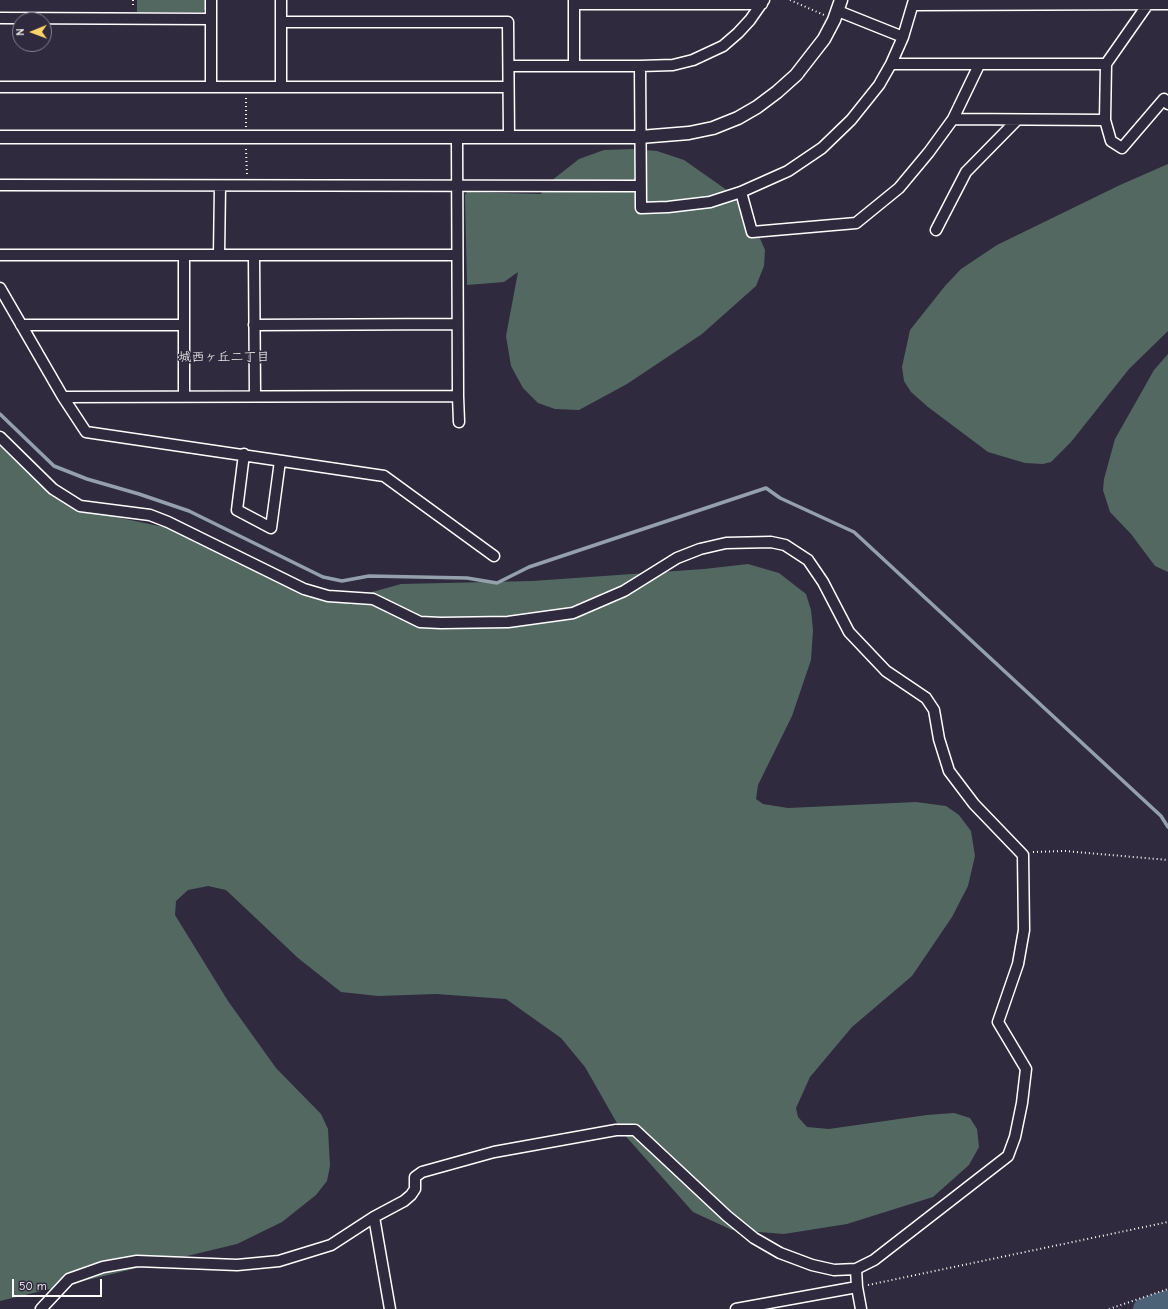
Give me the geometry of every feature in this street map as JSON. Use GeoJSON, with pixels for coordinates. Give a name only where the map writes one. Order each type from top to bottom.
{"type":"FeatureCollection","features":[{"type":"Feature","properties":{"kind":"street"},"geometry":{"type":"LineString","coordinates":[[211,0],[211,87]]}},
{"type":"Feature","properties":{"kind":"street"},"geometry":{"type":"LineString","coordinates":[[281,0],[281,87]]}},
{"type":"Feature","properties":{"kind":"street"},"geometry":{"type":"LineString","coordinates":[[574,66],[574,2],[763,2]]}},
{"type":"Feature","properties":{"kind":"street"},"geometry":{"type":"LineString","coordinates":[[509,66],[672,65],[693,60],[723,46],[750,20],[763,2]]}},
{"type":"Feature","properties":{"kind":"street"},"geometry":{"type":"LineString","coordinates":[[640,66],[641,208],[668,207],[710,202],[741,192],[788,171],[822,148],[851,120],[879,85],[891,64],[903,37],[914,2],[1168,4]]}},
{"type":"Feature","properties":{"kind":"street"},"geometry":{"type":"LineString","coordinates":[[1148,4],[1106,64],[1105,120],[1111,141],[1122,148],[1167,99]]}},
{"type":"Feature","properties":{"kind":"street"},"geometry":{"type":"LineString","coordinates":[[0,137],[667,136],[713,128],[757,108],[796,75],[824,39],[838,10],[903,37]]}},
{"type":"Feature","properties":{"kind":"street"},"geometry":{"type":"LineString","coordinates":[[0,18],[211,19]]}},
{"type":"Feature","properties":{"kind":"street"},"geometry":{"type":"LineString","coordinates":[[281,22],[508,22],[509,137]]}},
{"type":"Feature","properties":{"kind":"street"},"geometry":{"type":"LineString","coordinates":[[891,64],[1106,64]]}},
{"type":"Feature","properties":{"kind":"street"},"geometry":{"type":"LineString","coordinates":[[741,192],[752,232],[856,223],[899,188],[929,152],[953,119],[979,65]]}},
{"type":"Feature","properties":{"kind":"street"},"geometry":{"type":"LineString","coordinates":[[0,87],[508,88]]}},
{"type":"Feature","properties":{"kind":"street"},"geometry":{"type":"LineString","coordinates":[[953,119],[1105,120]]}},
{"type":"Feature","properties":{"kind":"street"},"geometry":{"type":"LineString","coordinates":[[936,230],[966,172],[1017,120]]}},
{"type":"Feature","properties":{"kind":"street"},"geometry":{"type":"LineString","coordinates":[[457,136],[459,422]]}},
{"type":"Feature","properties":{"kind":"street"},"geometry":{"type":"LineString","coordinates":[[0,185],[640,186]]}},
{"type":"Feature","properties":{"kind":"street"},"geometry":{"type":"LineString","coordinates":[[219,256],[220,186]]}},
{"type":"Feature","properties":{"kind":"street"},"geometry":{"type":"LineString","coordinates":[[0,255],[457,255]]}},
{"type":"Feature","properties":{"kind":"street"},"geometry":{"type":"LineString","coordinates":[[184,255],[184,396]]}},
{"type":"Feature","properties":{"kind":"street"},"geometry":{"type":"LineString","coordinates":[[254,256],[254,396]]}},
{"type":"Feature","properties":{"kind":"street"},"geometry":{"type":"LineString","coordinates":[[0,288],[86,432],[244,454],[280,461],[384,476],[494,556]]}},
{"type":"Feature","properties":{"kind":"street"},"geometry":{"type":"LineString","coordinates":[[254,325],[458,324]]}},
{"type":"Feature","properties":{"kind":"street"},"geometry":{"type":"LineString","coordinates":[[22,325],[184,325]]}},
{"type":"Feature","properties":{"kind":"street"},"geometry":{"type":"LineString","coordinates":[[64,397],[458,396]]}},
{"type":"Feature","properties":{"kind":"street"},"geometry":{"type":"LineString","coordinates":[[0,437],[53,489],[80,506],[150,515],[168,522],[304,589],[328,596],[372,599],[420,622],[441,624],[508,622],[573,613],[624,591],[677,558],[700,549],[726,543],[771,542],[785,545],[808,560],[823,582],[849,632],[886,671],[926,698],[934,710],[939,739],[949,771],[974,804],[1023,855],[1024,930],[1018,964],[998,1022],[1026,1069],[1022,1103],[1015,1137],[1008,1156],[874,1260],[856,1268],[834,1270],[812,1265],[780,1253],[754,1238],[727,1216],[635,1130],[616,1130],[494,1152],[422,1172],[415,1176],[415,1189],[404,1201],[374,1217],[332,1245],[279,1261],[237,1265],[137,1261],[103,1267],[69,1279],[42,1309]]}},
{"type":"Feature","properties":{"kind":"street"},"geometry":{"type":"LineString","coordinates":[[244,454],[236,510],[271,528],[280,461]]}},
{"type":"Feature","properties":{"kind":"street"},"geometry":{"type":"LineString","coordinates":[[374,1217],[390,1309]]}},
{"type":"Feature","properties":{"kind":"street"},"geometry":{"type":"LineString","coordinates":[[856,1268],[857,1287],[861,1309]]}},
{"type":"Feature","properties":{"kind":"street"},"geometry":{"type":"LineString","coordinates":[[736,1309],[857,1287]]}},
{"type":"Feature","properties":{"kind":"path"},"geometry":{"type":"LineString","coordinates":[[790,0],[838,10]]}},
{"type":"Feature","properties":{"kind":"path"},"geometry":{"type":"LineString","coordinates":[[1023,855],[1036,851],[1065,851],[1168,860]]}},
{"type":"Feature","properties":{"kind":"path"},"geometry":{"type":"LineString","coordinates":[[857,1287],[1168,1222]]}},
{"type":"Feature","properties":{"kind":"path"},"geometry":{"type":"LineString","coordinates":[[1110,1309],[1168,1289]]}},
{"type":"Feature","properties":{"kind":"green space"},"geometry":{"type":"Polygon","coordinates":[[[137,0],[205,0],[205,9],[203,12],[137,12],[137,0]]]}},
{"type":"Feature","properties":{"kind":"green space"},"geometry":{"type":"Polygon","coordinates":[[[634,149],[657,151],[684,160],[731,193],[759,236],[765,250],[764,266],[756,286],[702,334],[627,384],[579,410],[555,409],[538,403],[523,388],[511,366],[506,336],[518,272],[504,282],[467,285],[465,195],[467,192],[541,194],[546,185],[579,159],[604,150],[634,149]]]}},
{"type":"Feature","properties":{"kind":"green space"},"geometry":{"type":"Polygon","coordinates":[[[1168,164],[1168,331],[1129,369],[1071,442],[1051,462],[1043,464],[1025,463],[988,452],[928,407],[911,392],[904,381],[902,367],[910,330],[945,286],[961,269],[997,245],[1120,185],[1168,164]]]}},
{"type":"Feature","properties":{"kind":"green space"},"geometry":{"type":"Polygon","coordinates":[[[1168,354],[1168,572],[1155,566],[1131,534],[1110,512],[1103,490],[1104,479],[1115,439],[1154,370],[1168,354]]]}},
{"type":"Feature","properties":{"kind":"green space"},"geometry":{"type":"Polygon","coordinates":[[[0,440],[42,483],[92,512],[178,530],[305,593],[347,599],[401,584],[532,581],[704,569],[748,564],[779,573],[806,594],[811,610],[813,630],[811,660],[792,716],[758,785],[756,799],[763,804],[788,808],[916,802],[946,806],[959,815],[971,831],[975,856],[968,886],[952,917],[912,976],[852,1027],[810,1077],[796,1108],[798,1117],[807,1127],[829,1129],[927,1115],[954,1113],[970,1118],[977,1129],[979,1147],[969,1165],[933,1197],[847,1224],[784,1234],[732,1230],[693,1212],[622,1132],[585,1067],[561,1038],[506,999],[436,994],[378,996],[341,992],[298,958],[226,890],[208,886],[188,890],[176,901],[175,915],[228,1001],[276,1068],[321,1114],[328,1129],[330,1166],[327,1181],[316,1195],[282,1222],[237,1244],[0,1301],[0,440]]]}},
{"type":"Feature","properties":{"kind":"waterway"},"geometry":{"type":"LineString","coordinates":[[0,414],[54,466],[87,479],[139,494],[189,511],[323,577],[342,581],[369,576],[467,578],[497,583],[529,567],[766,488],[780,498],[854,532],[1161,816],[1168,827]]}},
{"type":"Feature","properties":{"kind":"waterway"},"geometry":{"type":"LineString","coordinates":[[1144,1309],[1168,1301]]}},
{"type":"Feature","properties":{"kind":"district","name":"城西ヶ丘二丁目"},"geometry":{"type":"Point","coordinates":[224,357]}}]}
